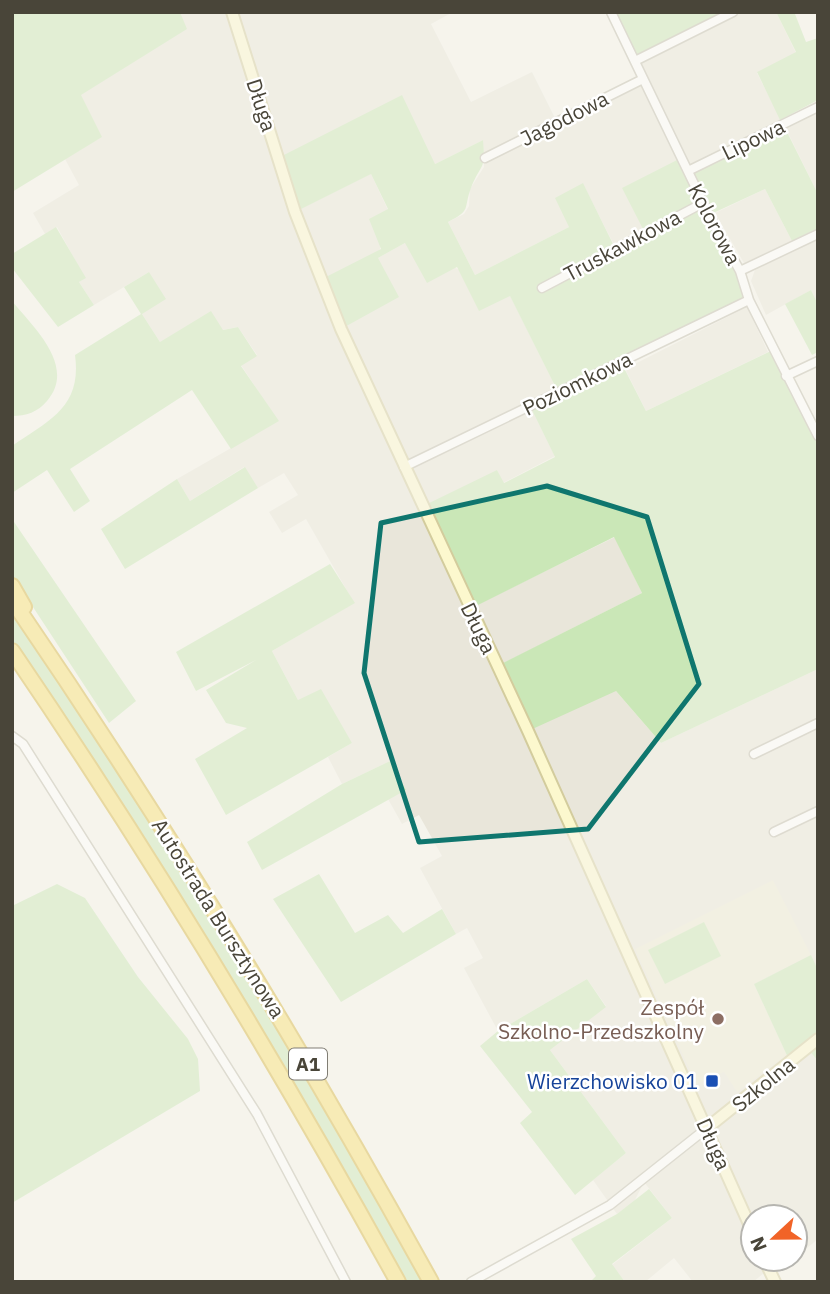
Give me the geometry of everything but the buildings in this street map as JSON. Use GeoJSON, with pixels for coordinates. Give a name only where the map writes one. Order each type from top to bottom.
{"type":"FeatureCollection","features":[{"type":"Feature","properties":{"kind":"highway"},"geometry":{"type":"LineString","coordinates":[[12,586],[69,683]]}},
{"type":"Feature","properties":{"kind":"highway","name":"Autostrada Bursztynowa"},"geometry":{"type":"LineString","coordinates":[[12,600],[115,750],[277,1011],[431,1282]]}},
{"type":"Feature","properties":{"kind":"highway","name":"Autostrada Bursztynowa"},"geometry":{"type":"LineString","coordinates":[[12,654],[41,694],[265,1047],[398,1282]]}},
{"type":"Feature","properties":{"kind":"street","name":"Długa"},"geometry":{"type":"LineString","coordinates":[[232,12],[295,212],[320,280],[740,1203]]}},
{"type":"Feature","properties":{"kind":"street","name":"Kolorowa"},"geometry":{"type":"LineString","coordinates":[[611,12],[703,203],[740,271],[750,300],[786,376],[818,436]]}},
{"type":"Feature","properties":{"kind":"street"},"geometry":{"type":"LineString","coordinates":[[635,61],[733,12]]}},
{"type":"Feature","properties":{"kind":"street","name":"Jagodowa"},"geometry":{"type":"LineString","coordinates":[[485,158],[643,79]]}},
{"type":"Feature","properties":{"kind":"street","name":"Lipowa"},"geometry":{"type":"LineString","coordinates":[[688,171],[818,107]]}},
{"type":"Feature","properties":{"kind":"street","name":"Truskawkowa"},"geometry":{"type":"LineString","coordinates":[[542,288],[703,203]]}},
{"type":"Feature","properties":{"kind":"street"},"geometry":{"type":"LineString","coordinates":[[740,271],[818,233]]}},
{"type":"Feature","properties":{"kind":"street","name":"Poziomkowa"},"geometry":{"type":"LineString","coordinates":[[404,467],[750,300]]}},
{"type":"Feature","properties":{"kind":"street"},"geometry":{"type":"LineString","coordinates":[[786,376],[818,360]]}},
{"type":"Feature","properties":{"kind":"street"},"geometry":{"type":"LineString","coordinates":[[754,754],[818,723]]}},
{"type":"Feature","properties":{"kind":"street"},"geometry":{"type":"LineString","coordinates":[[12,736],[23,744],[257,1114],[346,1282]]}},
{"type":"Feature","properties":{"kind":"street"},"geometry":{"type":"LineString","coordinates":[[774,832],[818,811]]}},
{"type":"Feature","properties":{"kind":"street","name":"Szkolna"},"geometry":{"type":"LineString","coordinates":[[707,1128],[818,1039]]}},
{"type":"Feature","properties":{"kind":"street"},"geometry":{"type":"LineString","coordinates":[[471,1282],[610,1205],[644,1182],[707,1128]]}},
{"type":"Feature","properties":{"kind":"highlighted area"},"geometry":{"type":"Polygon","coordinates":[[[547,486],[647,517],[699,684],[588,829],[419,842],[364,673],[381,523],[547,486]]]}},
{"type":"Feature","properties":{"kind":"shaded area"},"geometry":{"type":"Polygon","coordinates":[[[180,12],[453,12],[431,24],[471,102],[532,72],[557,122],[643,79],[635,61],[723,16],[721,12],[776,12],[796,53],[757,73],[783,124],[688,171],[623,188],[645,233],[616,249],[583,184],[569,227],[475,275],[448,222],[464,214],[469,206],[470,189],[484,167],[483,140],[435,164],[371,174],[388,210],[378,258],[405,243],[510,295],[558,392],[530,406],[555,456],[503,483],[497,470],[470,608],[615,537],[642,593],[498,666],[616,691],[661,743],[818,669],[818,970],[811,956],[754,984],[789,1061],[807,1048],[818,1061],[818,1239],[809,1246],[809,1203],[739,1203],[739,1273],[764,1273],[753,1282],[693,1282],[674,1258],[645,1282],[625,1282],[612,1265],[672,1218],[644,1182],[634,1202],[617,1214],[593,1180],[626,1153],[550,1050],[606,1006],[587,979],[498,1031],[464,968],[483,958],[467,928],[456,934],[420,868],[442,856],[419,815],[402,824],[388,799],[406,790],[390,761],[342,784],[328,757],[352,743],[298,700],[272,651],[354,603],[306,519],[282,533],[269,512],[298,495],[284,473],[258,488],[244,467],[190,501],[177,479],[278,421],[241,365],[257,355],[238,327],[160,342],[142,314],[149,272],[94,305],[79,282],[85,278],[57,227],[45,234],[33,213],[79,185],[65,159],[101,137],[80,95],[186,29],[180,12]]]}},
{"type":"Feature","properties":{"kind":"shaded area"},"geometry":{"type":"Polygon","coordinates":[[[818,113],[818,194],[786,129],[818,113]]]}},
{"type":"Feature","properties":{"kind":"shaded area"},"geometry":{"type":"Polygon","coordinates":[[[765,189],[792,241],[744,263],[715,213],[765,189]]]}},
{"type":"Feature","properties":{"kind":"shaded area"},"geometry":{"type":"Polygon","coordinates":[[[818,239],[818,304],[811,290],[766,315],[751,281],[755,270],[818,239]]]}},
{"type":"Feature","properties":{"kind":"shaded area"},"geometry":{"type":"Polygon","coordinates":[[[747,307],[768,352],[646,411],[625,369],[747,307]]]}},
{"type":"Feature","properties":{"kind":"shaded area","name":"Zespół Szkolno-Przedszkolny"},"geometry":{"type":"Polygon","coordinates":[[[773,880],[811,955],[754,984],[787,1055],[737,1092],[724,1072],[696,1084],[635,949],[773,880]]]}},
{"type":"Feature","properties":{"kind":"green space"},"geometry":{"type":"Polygon","coordinates":[[[12,12],[180,12],[187,29],[81,95],[102,137],[12,192],[12,12]]]}},
{"type":"Feature","properties":{"kind":"green space"},"geometry":{"type":"Polygon","coordinates":[[[611,12],[721,12],[724,17],[635,61],[611,12]]]}},
{"type":"Feature","properties":{"kind":"green space"},"geometry":{"type":"Polygon","coordinates":[[[776,12],[795,14],[806,42],[818,38],[818,100],[780,120],[757,72],[796,52],[776,12]]]}},
{"type":"Feature","properties":{"kind":"green space"},"geometry":{"type":"Polygon","coordinates":[[[402,95],[435,164],[483,140],[483,162],[471,188],[466,208],[461,215],[448,222],[475,275],[569,227],[555,198],[583,183],[615,248],[645,233],[622,188],[681,158],[687,171],[783,124],[818,194],[818,228],[792,241],[765,189],[709,215],[740,271],[749,300],[621,362],[646,411],[773,350],[818,436],[818,669],[661,743],[616,691],[528,731],[497,666],[642,593],[614,537],[470,609],[421,507],[497,470],[504,483],[555,457],[530,406],[558,392],[510,296],[479,311],[457,267],[427,283],[405,243],[378,258],[399,297],[341,329],[320,280],[381,249],[369,219],[388,209],[371,174],[295,212],[278,158],[402,95]]]}},
{"type":"Feature","properties":{"kind":"green space"},"geometry":{"type":"Polygon","coordinates":[[[56,227],[86,278],[79,282],[94,305],[58,327],[12,268],[12,254],[56,227]]]}},
{"type":"Feature","properties":{"kind":"green space"},"geometry":{"type":"Polygon","coordinates":[[[149,272],[166,299],[142,314],[160,342],[211,311],[223,330],[238,327],[257,356],[241,366],[279,421],[231,449],[192,390],[70,469],[90,501],[74,512],[47,470],[12,493],[12,446],[50,419],[68,400],[76,373],[75,355],[141,314],[124,287],[149,272]]]}},
{"type":"Feature","properties":{"kind":"green space"},"geometry":{"type":"Polygon","coordinates":[[[811,290],[818,304],[818,352],[812,355],[785,304],[811,290]]]}},
{"type":"Feature","properties":{"kind":"green space"},"geometry":{"type":"Polygon","coordinates":[[[12,301],[49,348],[57,374],[55,388],[40,408],[31,413],[12,416],[12,301]]]}},
{"type":"Feature","properties":{"kind":"green space"},"geometry":{"type":"Polygon","coordinates":[[[245,467],[258,488],[125,569],[101,529],[177,479],[190,501],[245,467]]]}},
{"type":"Feature","properties":{"kind":"green space"},"geometry":{"type":"Polygon","coordinates":[[[12,519],[136,701],[109,723],[12,575],[12,519]]]}},
{"type":"Feature","properties":{"kind":"green space"},"geometry":{"type":"Polygon","coordinates":[[[330,564],[355,603],[272,651],[298,700],[321,689],[352,743],[226,815],[195,759],[247,728],[226,723],[206,690],[256,660],[196,691],[176,652],[330,564]]]}},
{"type":"Feature","properties":{"kind":"green space"},"geometry":{"type":"Polygon","coordinates":[[[12,610],[151,820],[318,1094],[424,1282],[405,1282],[130,816],[12,639],[12,610]]]}},
{"type":"Feature","properties":{"kind":"green space"},"geometry":{"type":"Polygon","coordinates":[[[390,761],[406,790],[262,870],[247,842],[342,784],[390,761]]]}},
{"type":"Feature","properties":{"kind":"green space"},"geometry":{"type":"Polygon","coordinates":[[[319,874],[355,933],[388,915],[403,933],[442,909],[456,934],[341,1002],[273,899],[319,874]]]}},
{"type":"Feature","properties":{"kind":"green space"},"geometry":{"type":"Polygon","coordinates":[[[57,884],[85,898],[138,977],[188,1039],[198,1059],[200,1091],[12,1203],[12,906],[57,884]]]}},
{"type":"Feature","properties":{"kind":"green space"},"geometry":{"type":"Polygon","coordinates":[[[704,922],[721,956],[665,984],[648,950],[704,922]]]}},
{"type":"Feature","properties":{"kind":"green space"},"geometry":{"type":"Polygon","coordinates":[[[811,955],[818,970],[818,1061],[807,1048],[790,1062],[754,984],[811,955]]]}},
{"type":"Feature","properties":{"kind":"green space"},"geometry":{"type":"Polygon","coordinates":[[[587,979],[606,1007],[550,1050],[626,1153],[575,1195],[520,1123],[532,1112],[480,1046],[498,1031],[587,979]]]}},
{"type":"Feature","properties":{"kind":"green space"},"geometry":{"type":"Polygon","coordinates":[[[649,1189],[672,1218],[612,1264],[625,1282],[590,1282],[596,1276],[571,1239],[617,1214],[649,1189]]]}},
{"type":"Feature","properties":{"kind":"place","name":"Zespół Szkolno-Przedszkolny"},"geometry":{"type":"Point","coordinates":[718,1019]}},
{"type":"Feature","properties":{"kind":"place","name":"Wierzchowisko 01"},"geometry":{"type":"Point","coordinates":[712,1081]}}]}
